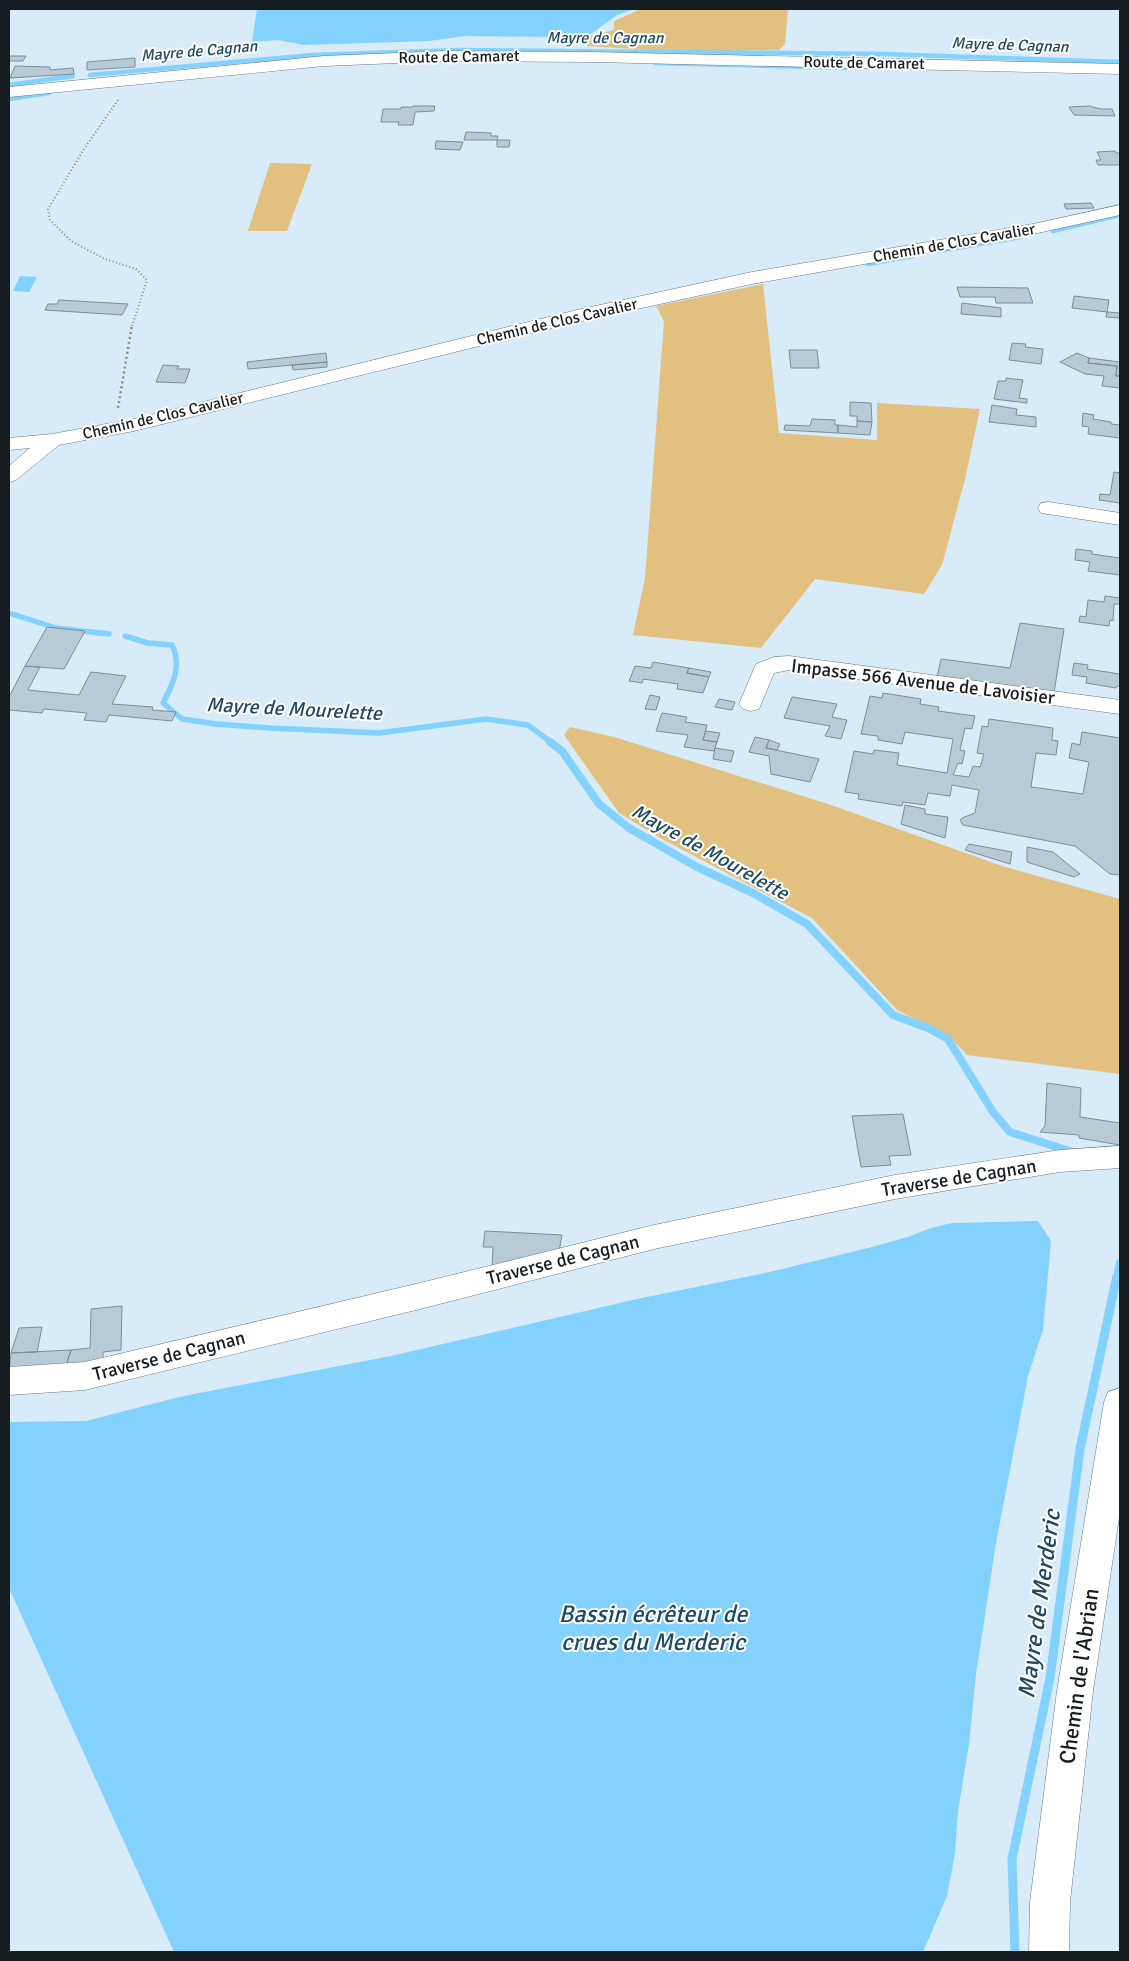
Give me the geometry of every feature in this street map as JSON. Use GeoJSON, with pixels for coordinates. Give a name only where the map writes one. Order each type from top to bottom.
{"type":"FeatureCollection","features":[{"type":"Feature","properties":{"kind":"street","name":"Route de Camaret"},"geometry":{"type":"LineString","coordinates":[[9,92],[324,61],[446,56],[592,57],[1120,68]]}},
{"type":"Feature","properties":{"kind":"street","name":"Chemin de Clos Cavalier"},"geometry":{"type":"LineString","coordinates":[[9,476],[52,440],[134,425],[635,303],[752,278],[1033,229],[1120,210]]}},
{"type":"Feature","properties":{"kind":"street"},"geometry":{"type":"LineString","coordinates":[[9,444],[52,440]]}},
{"type":"Feature","properties":{"kind":"street"},"geometry":{"type":"LineString","coordinates":[[1049,508],[1120,519]]}},
{"type":"Feature","properties":{"kind":"street","name":"Impasse 566 Avenue de Lavoisier"},"geometry":{"type":"LineString","coordinates":[[751,704],[764,669],[774,664],[789,664],[1120,708]]}},
{"type":"Feature","properties":{"kind":"street","name":"Traverse de Cagnan"},"geometry":{"type":"LineString","coordinates":[[9,1381],[85,1376],[420,1296],[664,1235],[895,1187],[1060,1161],[1103,1158]]}},
{"type":"Feature","properties":{"kind":"street","name":"Chemin de l'Abrian"},"geometry":{"type":"LineString","coordinates":[[1049,1952],[1050,1902],[1075,1691],[1120,1402]]}},
{"type":"Feature","properties":{"kind":"path"},"geometry":{"type":"LineString","coordinates":[[132,79],[84,149],[48,209],[50,220],[71,241],[105,259],[136,269],[148,280],[132,325],[117,407],[134,425]]}},
{"type":"Feature","properties":{"kind":"shaded area"},"geometry":{"type":"Polygon","coordinates":[[[641,9],[788,9],[785,44],[779,50],[683,52],[587,46],[590,36],[614,30],[614,21],[641,9]]]}},
{"type":"Feature","properties":{"kind":"shaded area"},"geometry":{"type":"Polygon","coordinates":[[[270,163],[312,164],[287,231],[248,231],[270,163]]]}},
{"type":"Feature","properties":{"kind":"shaded area"},"geometry":{"type":"Polygon","coordinates":[[[763,284],[779,433],[877,440],[877,403],[980,409],[965,479],[942,565],[924,594],[815,579],[761,648],[633,635],[645,578],[664,321],[656,306],[763,284]]]}},
{"type":"Feature","properties":{"kind":"shaded area"},"geometry":{"type":"Polygon","coordinates":[[[570,727],[614,737],[828,804],[1002,866],[1120,899],[1120,1074],[967,1055],[949,1036],[897,1010],[812,918],[662,839],[619,813],[564,735],[570,727]]]}},
{"type":"Feature","properties":{"kind":"water"},"geometry":{"type":"Polygon","coordinates":[[[257,9],[634,9],[617,15],[591,34],[566,37],[465,36],[429,41],[304,45],[278,40],[252,42],[257,9]]]}},
{"type":"Feature","properties":{"kind":"water"},"geometry":{"type":"Polygon","coordinates":[[[20,276],[37,277],[29,292],[13,291],[20,276]]]}},
{"type":"Feature","properties":{"kind":"water","name":"Bassin écrêteur de crues du Merderic"},"geometry":{"type":"Polygon","coordinates":[[[1038,1221],[1051,1241],[1043,1330],[1028,1376],[996,1543],[976,1674],[969,1744],[958,1811],[955,1853],[947,1896],[923,1952],[174,1952],[9,1588],[9,1422],[86,1421],[179,1397],[391,1356],[637,1299],[770,1272],[868,1248],[952,1223],[1038,1221]]]}},
{"type":"Feature","properties":{"kind":"building"},"geometry":{"type":"Polygon","coordinates":[[[9,56],[26,56],[23,61],[9,61],[9,56]]]}},
{"type":"Feature","properties":{"kind":"building"},"geometry":{"type":"Polygon","coordinates":[[[135,58],[135,67],[87,70],[87,62],[135,58]]]}},
{"type":"Feature","properties":{"kind":"building"},"geometry":{"type":"Polygon","coordinates":[[[15,66],[50,67],[50,70],[73,68],[74,74],[10,78],[15,66]]]}},
{"type":"Feature","properties":{"kind":"building"},"geometry":{"type":"Polygon","coordinates":[[[435,106],[434,111],[415,112],[413,125],[398,125],[399,122],[381,122],[383,109],[401,109],[401,107],[435,106]]]}},
{"type":"Feature","properties":{"kind":"building"},"geometry":{"type":"Polygon","coordinates":[[[1089,106],[1112,109],[1115,116],[1074,115],[1069,107],[1089,106]]]}},
{"type":"Feature","properties":{"kind":"building"},"geometry":{"type":"Polygon","coordinates":[[[466,132],[491,133],[491,136],[498,136],[497,140],[464,140],[466,132]]]}},
{"type":"Feature","properties":{"kind":"building"},"geometry":{"type":"Polygon","coordinates":[[[497,140],[510,140],[509,147],[497,147],[497,140]]]}},
{"type":"Feature","properties":{"kind":"building"},"geometry":{"type":"Polygon","coordinates":[[[436,141],[463,142],[460,150],[435,149],[436,141]]]}},
{"type":"Feature","properties":{"kind":"building"},"geometry":{"type":"Polygon","coordinates":[[[1115,151],[1120,153],[1120,165],[1098,165],[1096,160],[1101,160],[1097,152],[1115,151]]]}},
{"type":"Feature","properties":{"kind":"building"},"geometry":{"type":"Polygon","coordinates":[[[1091,203],[1094,208],[1066,209],[1064,204],[1091,203]]]}},
{"type":"Feature","properties":{"kind":"building"},"geometry":{"type":"Polygon","coordinates":[[[957,287],[1028,288],[1033,303],[996,303],[995,297],[960,297],[957,287]]]}},
{"type":"Feature","properties":{"kind":"building"},"geometry":{"type":"Polygon","coordinates":[[[1074,296],[1109,300],[1107,312],[1072,308],[1074,296]]]}},
{"type":"Feature","properties":{"kind":"building"},"geometry":{"type":"Polygon","coordinates":[[[59,300],[128,304],[122,315],[45,310],[48,304],[57,304],[59,300]]]}},
{"type":"Feature","properties":{"kind":"building"},"geometry":{"type":"Polygon","coordinates":[[[962,303],[1001,308],[1001,317],[961,314],[962,303]]]}},
{"type":"Feature","properties":{"kind":"building"},"geometry":{"type":"Polygon","coordinates":[[[1107,312],[1120,313],[1120,318],[1106,317],[1107,312]]]}},
{"type":"Feature","properties":{"kind":"building"},"geometry":{"type":"Polygon","coordinates":[[[1012,343],[1026,344],[1025,347],[1043,349],[1041,364],[1009,360],[1012,343]]]}},
{"type":"Feature","properties":{"kind":"building"},"geometry":{"type":"Polygon","coordinates":[[[789,350],[817,350],[819,368],[791,368],[789,350]]]}},
{"type":"Feature","properties":{"kind":"building"},"geometry":{"type":"Polygon","coordinates":[[[326,353],[327,362],[248,369],[247,362],[326,353]]]}},
{"type":"Feature","properties":{"kind":"building"},"geometry":{"type":"Polygon","coordinates":[[[1077,353],[1089,358],[1088,363],[1117,366],[1116,376],[1120,376],[1120,388],[1102,386],[1104,376],[1085,374],[1060,362],[1077,353]]]}},
{"type":"Feature","properties":{"kind":"building"},"geometry":{"type":"Polygon","coordinates":[[[1089,358],[1120,362],[1120,376],[1116,376],[1117,366],[1088,363],[1089,358]]]}},
{"type":"Feature","properties":{"kind":"building"},"geometry":{"type":"Polygon","coordinates":[[[327,362],[327,367],[293,370],[292,365],[327,362]]]}},
{"type":"Feature","properties":{"kind":"building"},"geometry":{"type":"Polygon","coordinates":[[[163,365],[179,366],[177,369],[190,369],[185,383],[156,382],[163,365]]]}},
{"type":"Feature","properties":{"kind":"building"},"geometry":{"type":"Polygon","coordinates":[[[1006,378],[1023,380],[1019,398],[1027,399],[1027,403],[994,399],[998,381],[1006,381],[1006,378]]]}},
{"type":"Feature","properties":{"kind":"building"},"geometry":{"type":"Polygon","coordinates":[[[850,402],[871,403],[872,422],[857,421],[857,416],[850,416],[850,402]]]}},
{"type":"Feature","properties":{"kind":"building"},"geometry":{"type":"Polygon","coordinates":[[[992,405],[1017,409],[1016,415],[1036,417],[1036,427],[989,422],[992,405]]]}},
{"type":"Feature","properties":{"kind":"building"},"geometry":{"type":"Polygon","coordinates":[[[1083,413],[1094,415],[1093,419],[1120,425],[1120,438],[1088,434],[1089,427],[1082,426],[1083,413]]]}},
{"type":"Feature","properties":{"kind":"building"},"geometry":{"type":"Polygon","coordinates":[[[812,419],[835,420],[835,425],[838,425],[838,433],[784,430],[785,425],[810,426],[812,419]]]}},
{"type":"Feature","properties":{"kind":"building"},"geometry":{"type":"Polygon","coordinates":[[[857,421],[872,422],[870,435],[838,433],[838,425],[857,427],[857,421]]]}},
{"type":"Feature","properties":{"kind":"building"},"geometry":{"type":"Polygon","coordinates":[[[1114,472],[1120,473],[1120,503],[1099,500],[1100,494],[1110,495],[1114,472]]]}},
{"type":"Feature","properties":{"kind":"building"},"geometry":{"type":"Polygon","coordinates":[[[1076,549],[1092,551],[1092,554],[1120,558],[1120,575],[1088,571],[1090,562],[1075,560],[1076,549]]]}},
{"type":"Feature","properties":{"kind":"building"},"geometry":{"type":"Polygon","coordinates":[[[1105,596],[1120,598],[1120,604],[1114,604],[1113,621],[1110,620],[1109,626],[1079,622],[1080,616],[1086,617],[1088,600],[1104,602],[1105,596]]]}},
{"type":"Feature","properties":{"kind":"building"},"geometry":{"type":"Polygon","coordinates":[[[1020,623],[1064,629],[1054,693],[937,677],[941,659],[1010,668],[1020,623]]]}},
{"type":"Feature","properties":{"kind":"building"},"geometry":{"type":"Polygon","coordinates":[[[47,627],[85,631],[64,669],[25,666],[47,627]]]}},
{"type":"Feature","properties":{"kind":"building"},"geometry":{"type":"Polygon","coordinates":[[[653,662],[689,668],[687,673],[709,677],[703,693],[677,689],[678,684],[643,679],[642,683],[629,681],[635,666],[651,668],[653,662]]]}},
{"type":"Feature","properties":{"kind":"building"},"geometry":{"type":"Polygon","coordinates":[[[1074,663],[1088,665],[1087,669],[1120,674],[1120,686],[1116,688],[1086,683],[1087,677],[1072,675],[1074,663]]]}},
{"type":"Feature","properties":{"kind":"building"},"geometry":{"type":"Polygon","coordinates":[[[25,666],[40,667],[28,690],[79,695],[91,672],[126,676],[112,704],[153,707],[152,710],[176,712],[172,721],[109,715],[106,722],[84,720],[87,713],[44,709],[42,713],[9,710],[9,697],[25,666]]]}},
{"type":"Feature","properties":{"kind":"building"},"geometry":{"type":"Polygon","coordinates":[[[689,668],[711,672],[709,677],[687,673],[689,668]]]}},
{"type":"Feature","properties":{"kind":"building"},"geometry":{"type":"Polygon","coordinates":[[[883,693],[921,699],[920,704],[939,707],[938,711],[975,716],[972,729],[965,728],[960,750],[965,751],[962,764],[958,763],[953,775],[969,777],[973,766],[980,767],[984,754],[977,753],[982,726],[988,727],[989,719],[1053,728],[1052,740],[1058,741],[1056,755],[1036,753],[1031,787],[1083,794],[1089,762],[1069,758],[1072,743],[1080,745],[1082,732],[1120,738],[1120,875],[1110,874],[1075,846],[963,825],[960,820],[962,818],[975,813],[979,790],[952,785],[950,796],[928,793],[925,805],[903,802],[902,806],[858,799],[859,794],[845,792],[854,751],[873,754],[874,750],[899,753],[897,765],[947,773],[953,739],[905,732],[902,744],[878,740],[878,736],[861,734],[870,696],[882,698],[883,693]]]}},
{"type":"Feature","properties":{"kind":"building"},"geometry":{"type":"Polygon","coordinates":[[[650,695],[660,697],[656,710],[645,709],[650,695]]]}},
{"type":"Feature","properties":{"kind":"building"},"geometry":{"type":"Polygon","coordinates":[[[792,697],[837,704],[832,717],[847,720],[841,739],[825,736],[830,726],[784,718],[792,697]]]}},
{"type":"Feature","properties":{"kind":"building"},"geometry":{"type":"Polygon","coordinates":[[[719,699],[735,702],[732,710],[715,707],[719,699]]]}},
{"type":"Feature","properties":{"kind":"building"},"geometry":{"type":"Polygon","coordinates":[[[662,713],[687,717],[685,722],[707,725],[703,740],[717,742],[714,751],[684,747],[688,735],[656,731],[662,713]]]}},
{"type":"Feature","properties":{"kind":"building"},"geometry":{"type":"Polygon","coordinates":[[[706,731],[720,733],[717,742],[703,740],[706,731]]]}},
{"type":"Feature","properties":{"kind":"building"},"geometry":{"type":"Polygon","coordinates":[[[755,737],[769,740],[766,748],[819,759],[810,782],[771,774],[769,756],[749,752],[755,737]]]}},
{"type":"Feature","properties":{"kind":"building"},"geometry":{"type":"Polygon","coordinates":[[[769,740],[780,744],[777,750],[766,748],[769,740]]]}},
{"type":"Feature","properties":{"kind":"building"},"geometry":{"type":"Polygon","coordinates":[[[715,748],[734,751],[731,762],[713,759],[715,748]]]}},
{"type":"Feature","properties":{"kind":"building"},"geometry":{"type":"Polygon","coordinates":[[[905,805],[925,809],[925,814],[948,817],[945,838],[901,824],[905,805]]]}},
{"type":"Feature","properties":{"kind":"building"},"geometry":{"type":"Polygon","coordinates":[[[969,844],[1012,852],[1010,864],[965,850],[969,844]]]}},
{"type":"Feature","properties":{"kind":"building"},"geometry":{"type":"Polygon","coordinates":[[[1027,847],[1053,852],[1080,874],[1074,877],[1027,862],[1027,847]]]}},
{"type":"Feature","properties":{"kind":"building"},"geometry":{"type":"Polygon","coordinates":[[[1047,1083],[1081,1088],[1080,1117],[1120,1123],[1120,1145],[1079,1138],[1079,1135],[1040,1132],[1045,1126],[1047,1083]]]}},
{"type":"Feature","properties":{"kind":"building"},"geometry":{"type":"Polygon","coordinates":[[[903,1114],[911,1155],[889,1156],[891,1165],[861,1167],[852,1116],[903,1114]]]}},
{"type":"Feature","properties":{"kind":"building"},"geometry":{"type":"Polygon","coordinates":[[[485,1231],[562,1235],[558,1258],[492,1269],[493,1247],[483,1247],[485,1231]]]}},
{"type":"Feature","properties":{"kind":"building"},"geometry":{"type":"Polygon","coordinates":[[[122,1306],[121,1350],[103,1352],[103,1366],[64,1372],[71,1350],[90,1348],[91,1309],[122,1306]]]}},
{"type":"Feature","properties":{"kind":"building"},"geometry":{"type":"Polygon","coordinates":[[[42,1327],[37,1352],[11,1353],[19,1328],[42,1327]]]}},
{"type":"Feature","properties":{"kind":"building"},"geometry":{"type":"Polygon","coordinates":[[[71,1350],[64,1372],[25,1376],[9,1373],[11,1353],[71,1350]]]}},
{"type":"Feature","properties":{"kind":"waterway","name":"Mayre de Cagnan"},"geometry":{"type":"LineString","coordinates":[[90,75],[313,55],[458,50],[881,54],[1120,62]]}},
{"type":"Feature","properties":{"kind":"waterway"},"geometry":{"type":"LineString","coordinates":[[655,63],[846,68]]}},
{"type":"Feature","properties":{"kind":"waterway","name":"Mayre de Cagnan"},"geometry":{"type":"LineString","coordinates":[[9,85],[73,76]]}},
{"type":"Feature","properties":{"kind":"waterway"},"geometry":{"type":"LineString","coordinates":[[9,99],[49,93]]}},
{"type":"Feature","properties":{"kind":"waterway"},"geometry":{"type":"LineString","coordinates":[[1053,231],[1120,215]]}},
{"type":"Feature","properties":{"kind":"waterway"},"geometry":{"type":"LineString","coordinates":[[939,251],[1020,237]]}},
{"type":"Feature","properties":{"kind":"waterway"},"geometry":{"type":"LineString","coordinates":[[868,264],[913,256]]}},
{"type":"Feature","properties":{"kind":"waterway","name":"Mayre de Mourelette"},"geometry":{"type":"LineString","coordinates":[[9,613],[56,628],[109,634]]}},
{"type":"Feature","properties":{"kind":"waterway","name":"Mayre de Mourelette"},"geometry":{"type":"LineString","coordinates":[[125,636],[148,643],[172,645],[176,660],[175,675],[163,703],[182,719],[216,724],[270,728],[379,733],[486,719],[528,725],[552,743]]}},
{"type":"Feature","properties":{"kind":"waterway","name":"Mayre de Mourelette"},"geometry":{"type":"LineString","coordinates":[[550,742],[562,751],[599,804],[629,828],[697,867],[753,893],[807,924],[893,1015],[928,1028],[948,1039],[993,1112],[1010,1132],[1076,1153]]}},
{"type":"Feature","properties":{"kind":"waterway","name":"Mayre de Merderic"},"geometry":{"type":"LineString","coordinates":[[1117,1277],[1120,1263]]}},
{"type":"Feature","properties":{"kind":"waterway","name":"Mayre de Merderic"},"geometry":{"type":"LineString","coordinates":[[1015,1952],[1012,1859],[1050,1678],[1080,1449],[1117,1276]]}}]}
